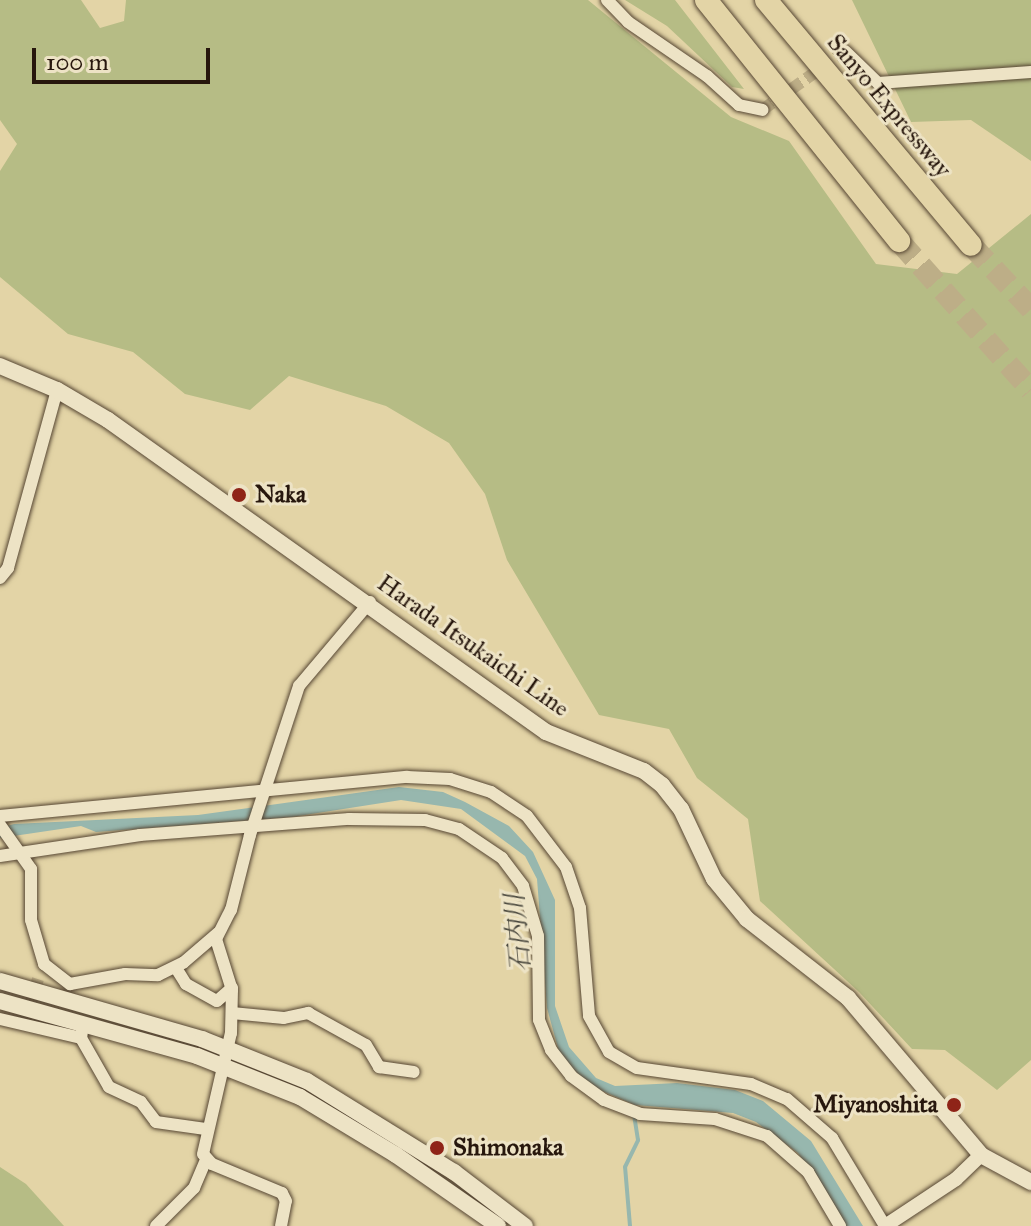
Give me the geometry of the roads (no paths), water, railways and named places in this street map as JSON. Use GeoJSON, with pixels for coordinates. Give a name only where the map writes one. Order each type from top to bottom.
{"type":"FeatureCollection","features":[{"type":"Feature","properties":{"kind":"highway"},"geometry":{"type":"LineString","coordinates":[[706,0],[899,241]]}},
{"type":"Feature","properties":{"kind":"highway","name":"Sanyo Expressway"},"geometry":{"type":"LineString","coordinates":[[766,0],[971,245]]}},
{"type":"Feature","properties":{"kind":"main road","name":"Harada Itsukaichi Line"},"geometry":{"type":"LineString","coordinates":[[0,366],[57,390],[370,602],[546,732],[644,771],[662,785],[681,809],[725,895],[747,919],[848,998],[981,1155],[1031,1182]]}},
{"type":"Feature","properties":{"kind":"main road"},"geometry":{"type":"LineString","coordinates":[[1,990],[82,1031],[226,1067],[300,1097],[349,1125],[498,1226]]}},
{"type":"Feature","properties":{"kind":"main road"},"geometry":{"type":"LineString","coordinates":[[1,990],[229,1049],[358,1109],[525,1226]]}},
{"type":"Feature","properties":{"kind":"street"},"geometry":{"type":"LineString","coordinates":[[607,0],[628,22],[707,76],[739,105],[762,110]]}},
{"type":"Feature","properties":{"kind":"street"},"geometry":{"type":"LineString","coordinates":[[845,51],[878,83],[1031,72]]}},
{"type":"Feature","properties":{"kind":"street"},"geometry":{"type":"LineString","coordinates":[[0,578],[8,568],[57,390]]}},
{"type":"Feature","properties":{"kind":"street"},"geometry":{"type":"LineString","coordinates":[[156,1226],[194,1188],[206,1160],[206,1129],[226,1067],[232,1013],[232,988],[215,950],[218,933],[233,905],[253,824],[299,686],[370,602]]}},
{"type":"Feature","properties":{"kind":"street"},"geometry":{"type":"LineString","coordinates":[[0,816],[428,777],[471,784],[510,803],[555,848],[574,887],[589,1016],[602,1044],[637,1068],[751,1084],[787,1099],[832,1138],[885,1226],[956,1179],[981,1155]]}},
{"type":"Feature","properties":{"kind":"street"},"geometry":{"type":"LineString","coordinates":[[0,856],[22,850],[253,824],[425,820],[482,841],[513,872],[530,902],[538,936],[539,1020],[551,1050],[571,1076],[604,1100],[640,1114],[724,1121],[767,1136],[808,1172],[840,1226]]}},
{"type":"Feature","properties":{"kind":"street"},"geometry":{"type":"LineString","coordinates":[[0,825],[22,850],[33,875],[32,924],[47,967],[72,984],[125,974],[153,977],[176,968],[218,933]]}},
{"type":"Feature","properties":{"kind":"street"},"geometry":{"type":"LineString","coordinates":[[38,979],[47,967]]}},
{"type":"Feature","properties":{"kind":"street"},"geometry":{"type":"LineString","coordinates":[[176,968],[186,984],[217,1001],[232,988]]}},
{"type":"Feature","properties":{"kind":"street"},"geometry":{"type":"LineString","coordinates":[[232,1013],[284,1018],[308,1013],[366,1045],[379,1067],[414,1072]]}},
{"type":"Feature","properties":{"kind":"street"},"geometry":{"type":"LineString","coordinates":[[0,1019],[82,1031],[103,1082],[141,1102],[151,1118],[206,1129]]}},
{"type":"Feature","properties":{"kind":"street"},"geometry":{"type":"LineString","coordinates":[[206,1160],[282,1193],[286,1201],[281,1226]]}},
{"type":"Feature","properties":{"kind":"water"},"geometry":{"type":"Polygon","coordinates":[[[399,787],[443,792],[465,802],[509,826],[533,852],[555,900],[555,1006],[569,1047],[596,1078],[615,1086],[677,1083],[735,1090],[763,1101],[811,1141],[863,1226],[846,1226],[798,1153],[756,1122],[733,1113],[635,1105],[593,1087],[576,1072],[559,1052],[547,1008],[537,879],[525,856],[461,809],[401,800],[292,817],[96,832],[81,826],[0,838],[0,828],[14,824],[198,815],[399,787]]]}},
{"type":"Feature","properties":{"kind":"waterway"},"geometry":{"type":"LineString","coordinates":[[630,1226],[625,1167],[638,1140],[634,1116]]}},
{"type":"Feature","properties":{"kind":"tunnel"},"geometry":{"type":"LineString","coordinates":[[762,110],[845,51]]}},
{"type":"Feature","properties":{"kind":"tunnel"},"geometry":{"type":"LineString","coordinates":[[899,241],[1031,390]]}},
{"type":"Feature","properties":{"kind":"tunnel"},"geometry":{"type":"LineString","coordinates":[[971,245],[1031,309]]}},
{"type":"Feature","properties":{"kind":"tunnel"},"geometry":{"type":"LineString","coordinates":[[24,1023],[38,979]]}},
{"type":"Feature","properties":{"kind":"place","name":"Naka"},"geometry":{"type":"Point","coordinates":[239,495]}},
{"type":"Feature","properties":{"kind":"place","name":"Miyanoshita"},"geometry":{"type":"Point","coordinates":[954,1105]}},
{"type":"Feature","properties":{"kind":"place","name":"Shimonaka"},"geometry":{"type":"Point","coordinates":[437,1148]}},
{"type":"Feature","properties":{"kind":"water label","name":"石内川"},"geometry":{"type":"Point","coordinates":[518,933]}}]}
